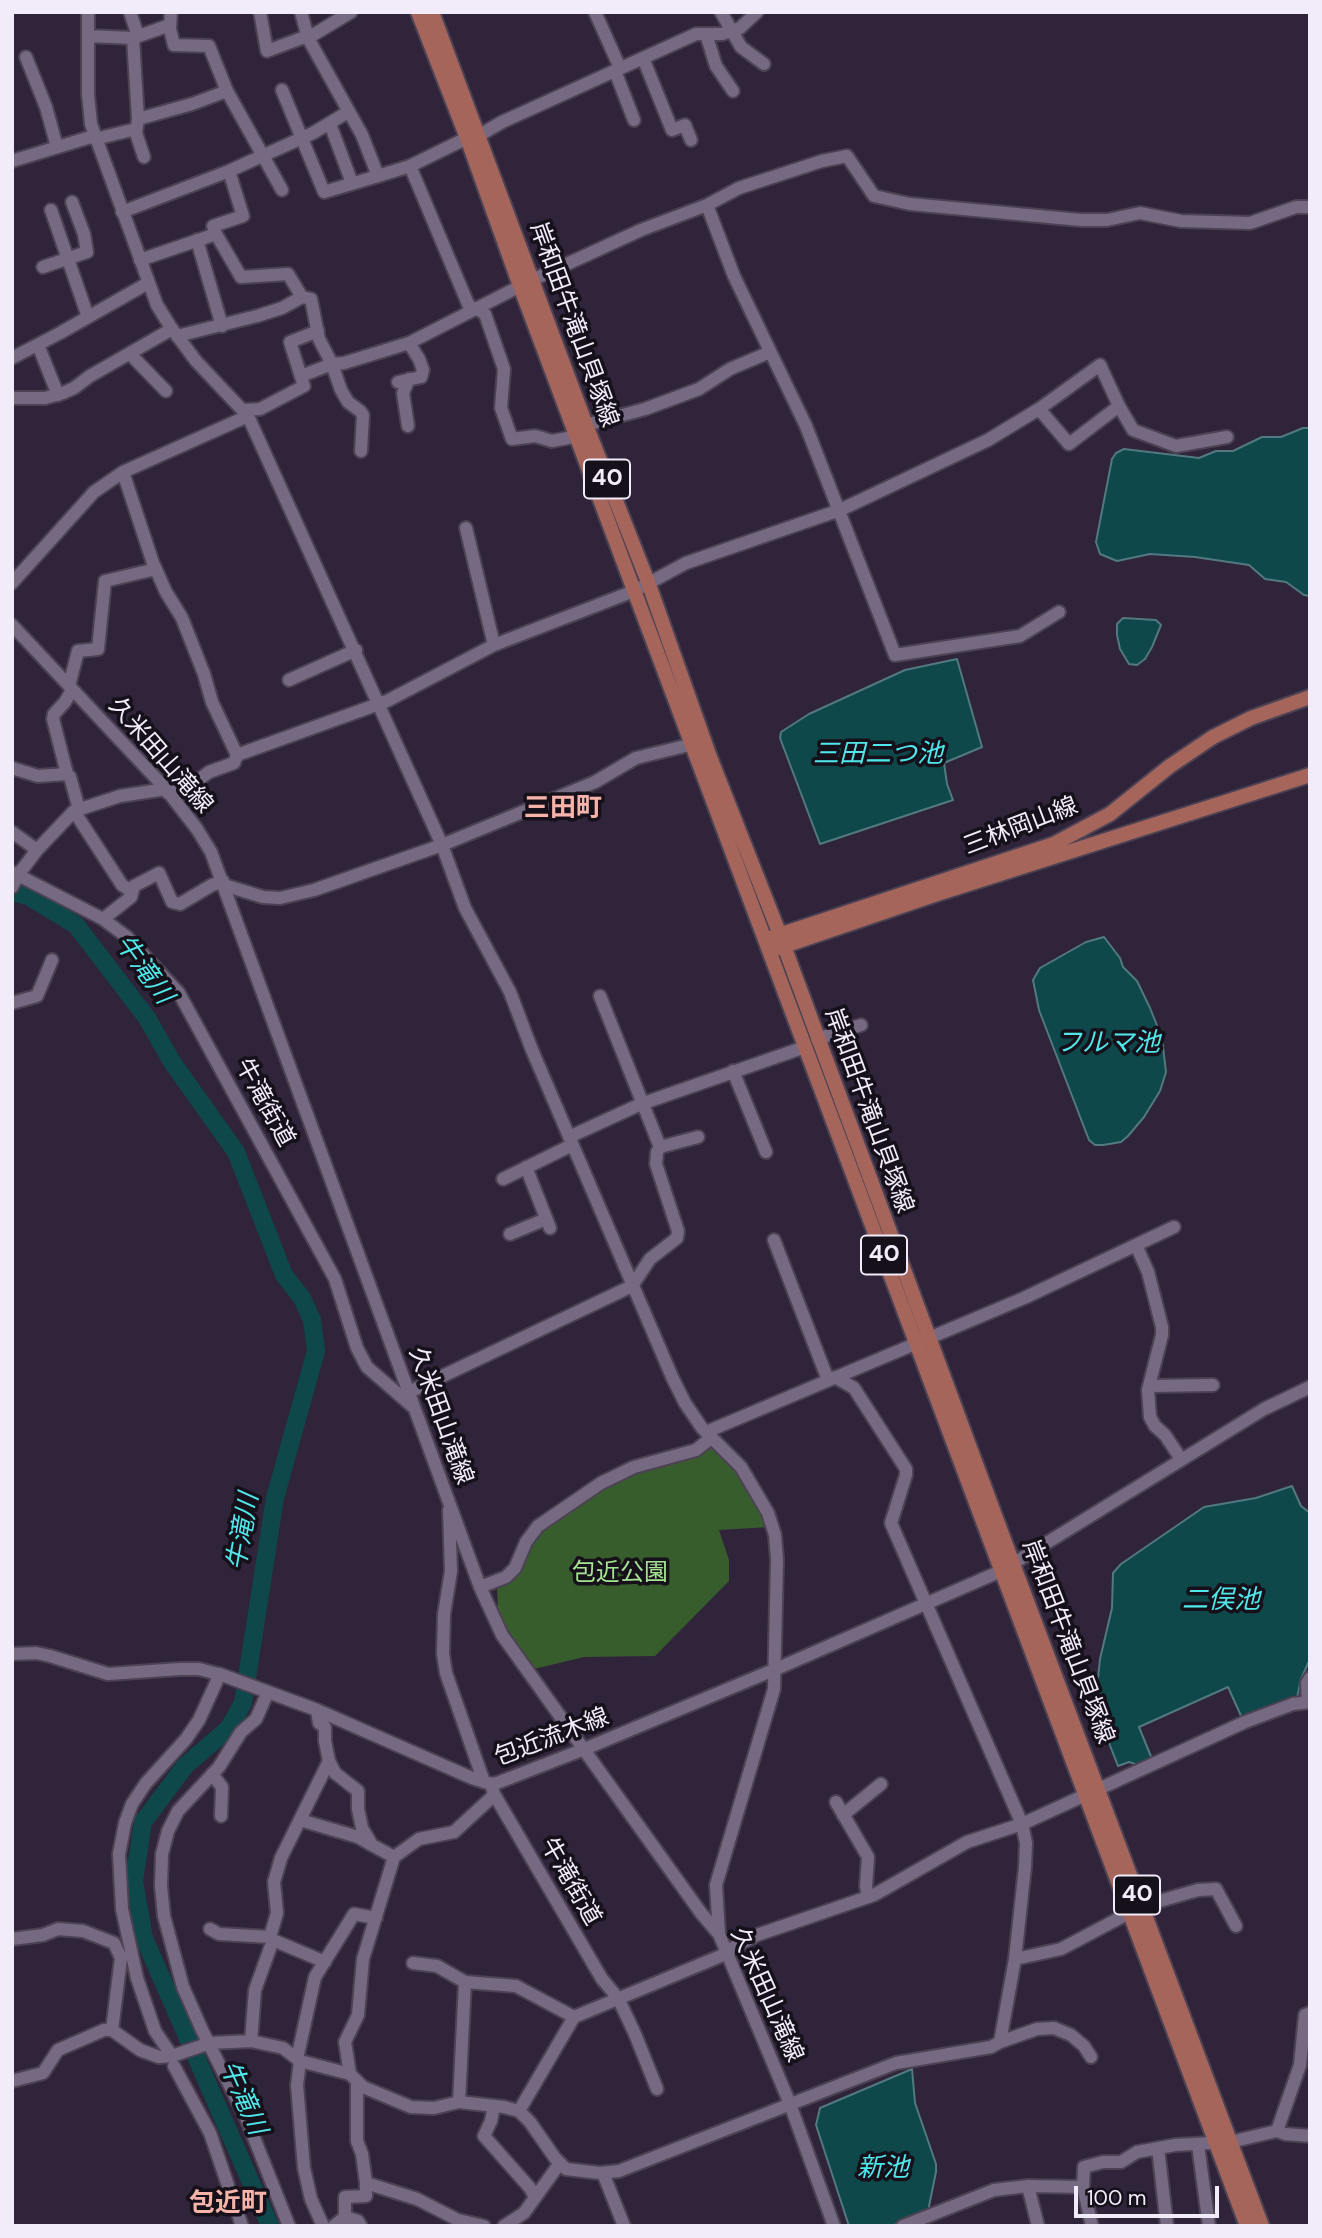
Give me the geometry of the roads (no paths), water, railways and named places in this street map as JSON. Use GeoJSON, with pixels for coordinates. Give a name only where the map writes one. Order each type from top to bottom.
{"type":"FeatureCollection","features":[{"type":"Feature","properties":{"kind":"main road","name":"岸和田牛滝山貝塚線"},"geometry":{"type":"LineString","coordinates":[[418,12],[473,137]]}},
{"type":"Feature","properties":{"kind":"main road","name":"岸和田牛滝山貝塚線"},"geometry":{"type":"LineString","coordinates":[[432,12],[473,137],[582,431],[634,591],[774,943]]}},
{"type":"Feature","properties":{"kind":"main road","name":"岸和田牛滝山貝塚線"},"geometry":{"type":"LineString","coordinates":[[582,431],[648,582],[774,943],[1007,1568],[1136,1909],[1262,2226]]}},
{"type":"Feature","properties":{"kind":"main road","name":"三林岡山線"},"geometry":{"type":"LineString","coordinates":[[774,943],[1054,844],[1110,814],[1170,766],[1213,737],[1251,718],[1310,697]]}},
{"type":"Feature","properties":{"kind":"main road","name":"三林岡山線"},"geometry":{"type":"LineString","coordinates":[[774,943],[1310,775]]}},
{"type":"Feature","properties":{"kind":"main road","name":"岸和田牛滝山貝塚線"},"geometry":{"type":"LineString","coordinates":[[1136,1909],[1215,2144],[1247,2226]]}},
{"type":"Feature","properties":{"kind":"street"},"geometry":{"type":"LineString","coordinates":[[89,12],[88,94],[95,137],[148,283],[174,332],[196,361],[245,413],[356,650],[442,845],[465,908],[506,983],[632,1286],[679,1391],[708,1435],[741,1467],[768,1513],[775,1535],[777,1560],[776,1669],[768,1714],[716,1885],[719,1934]]}},
{"type":"Feature","properties":{"kind":"street"},"geometry":{"type":"LineString","coordinates":[[130,12],[135,37],[137,124],[144,157]]}},
{"type":"Feature","properties":{"kind":"street"},"geometry":{"type":"LineString","coordinates":[[260,12],[267,51],[309,38],[351,12]]}},
{"type":"Feature","properties":{"kind":"street"},"geometry":{"type":"LineString","coordinates":[[302,12],[309,38],[362,135],[379,176]]}},
{"type":"Feature","properties":{"kind":"street"},"geometry":{"type":"LineString","coordinates":[[595,12],[618,69],[634,120]]}},
{"type":"Feature","properties":{"kind":"street"},"geometry":{"type":"LineString","coordinates":[[721,12],[741,47],[764,64]]}},
{"type":"Feature","properties":{"kind":"street"},"geometry":{"type":"LineString","coordinates":[[282,90],[324,192],[410,166],[696,34],[722,34],[740,28],[757,12]]}},
{"type":"Feature","properties":{"kind":"street"},"geometry":{"type":"LineString","coordinates":[[88,36],[135,37],[171,19],[174,45],[209,46],[227,91],[282,190]]}},
{"type":"Feature","properties":{"kind":"street"},"geometry":{"type":"LineString","coordinates":[[706,34],[716,66],[733,91]]}},
{"type":"Feature","properties":{"kind":"street"},"geometry":{"type":"LineString","coordinates":[[26,57],[46,107],[57,147]]}},
{"type":"Feature","properties":{"kind":"street"},"geometry":{"type":"LineString","coordinates":[[643,58],[672,130],[685,125],[691,140]]}},
{"type":"Feature","properties":{"kind":"street"},"geometry":{"type":"LineString","coordinates":[[12,161],[137,124],[227,91]]}},
{"type":"Feature","properties":{"kind":"street"},"geometry":{"type":"LineString","coordinates":[[122,212],[229,171],[300,139],[348,113]]}},
{"type":"Feature","properties":{"kind":"street"},"geometry":{"type":"LineString","coordinates":[[330,124],[352,183]]}},
{"type":"Feature","properties":{"kind":"street"},"geometry":{"type":"LineString","coordinates":[[301,376],[332,364],[344,363],[409,343],[526,283],[641,230],[707,205],[739,188],[822,161],[847,156],[874,196],[910,204],[1081,220],[1107,220],[1140,213],[1181,221],[1250,223],[1296,206],[1310,207]]}},
{"type":"Feature","properties":{"kind":"street"},"geometry":{"type":"LineString","coordinates":[[410,166],[473,310],[485,314],[504,369],[500,408],[512,439],[535,436],[552,440],[645,410],[699,389],[730,369],[770,352]]}},
{"type":"Feature","properties":{"kind":"street"},"geometry":{"type":"LineString","coordinates":[[229,171],[243,216],[213,226],[216,234],[241,277],[288,274],[302,297]]}},
{"type":"Feature","properties":{"kind":"street"},"geometry":{"type":"LineString","coordinates":[[43,267],[87,252],[84,233],[72,202]]}},
{"type":"Feature","properties":{"kind":"street"},"geometry":{"type":"LineString","coordinates":[[707,205],[734,275],[806,426],[895,655],[1020,636],[1059,612]]}},
{"type":"Feature","properties":{"kind":"street"},"geometry":{"type":"LineString","coordinates":[[51,210],[88,317]]}},
{"type":"Feature","properties":{"kind":"street"},"geometry":{"type":"LineString","coordinates":[[140,260],[216,234]]}},
{"type":"Feature","properties":{"kind":"street"},"geometry":{"type":"LineString","coordinates":[[198,240],[222,326]]}},
{"type":"Feature","properties":{"kind":"street"},"geometry":{"type":"LineString","coordinates":[[12,358],[148,283]]}},
{"type":"Feature","properties":{"kind":"street"},"geometry":{"type":"LineString","coordinates":[[12,398],[45,398],[58,395],[174,332],[222,326],[282,309],[302,297],[311,299],[319,339],[348,402],[363,415],[361,451]]}},
{"type":"Feature","properties":{"kind":"street"},"geometry":{"type":"LineString","coordinates":[[12,583],[94,492],[123,472],[304,386],[290,342],[318,331]]}},
{"type":"Feature","properties":{"kind":"street"},"geometry":{"type":"LineString","coordinates":[[408,426],[404,381],[421,377],[423,370],[409,343]]}},
{"type":"Feature","properties":{"kind":"street"},"geometry":{"type":"LineString","coordinates":[[38,345],[58,395]]}},
{"type":"Feature","properties":{"kind":"street"},"geometry":{"type":"LineString","coordinates":[[130,354],[166,391]]}},
{"type":"Feature","properties":{"kind":"street"},"geometry":{"type":"LineString","coordinates":[[237,755],[379,703],[494,645],[634,591],[686,563],[840,510],[988,440],[1039,409],[1100,365],[1133,430],[1176,446],[1227,438]]}},
{"type":"Feature","properties":{"kind":"street"},"geometry":{"type":"LineString","coordinates":[[1039,409],[1069,444],[1119,406]]}},
{"type":"Feature","properties":{"kind":"street"},"geometry":{"type":"LineString","coordinates":[[15,878],[37,850],[76,810],[120,796],[188,788],[209,772],[234,763],[237,755],[212,702],[182,618],[156,569],[123,472]]}},
{"type":"Feature","properties":{"kind":"street"},"geometry":{"type":"LineString","coordinates":[[465,535],[475,591],[494,645]]}},
{"type":"Feature","properties":{"kind":"street"},"geometry":{"type":"LineString","coordinates":[[131,891],[122,885],[76,810],[54,714],[65,702],[71,688],[78,651],[98,649],[105,581],[156,569]]}},
{"type":"Feature","properties":{"kind":"street","name":"久米田山滝線"},"geometry":{"type":"LineString","coordinates":[[12,625],[167,791],[197,829],[211,852],[480,1587],[502,1635],[701,1913],[719,1934],[790,2104],[834,2226]]}},
{"type":"Feature","properties":{"kind":"street"},"geometry":{"type":"LineString","coordinates":[[289,680],[356,650]]}},
{"type":"Feature","properties":{"kind":"street"},"geometry":{"type":"LineString","coordinates":[[103,919],[131,897],[134,886],[159,873],[173,902],[180,904],[212,885],[223,883],[263,897],[281,898],[338,882],[442,845],[595,782],[636,758],[693,744]]}},
{"type":"Feature","properties":{"kind":"street"},"geometry":{"type":"LineString","coordinates":[[12,768],[38,776],[66,774]]}},
{"type":"Feature","properties":{"kind":"street"},"geometry":{"type":"LineString","coordinates":[[12,832],[37,850]]}},
{"type":"Feature","properties":{"kind":"street","name":"牛滝街道"},"geometry":{"type":"LineString","coordinates":[[15,878],[103,919],[127,937],[179,993],[331,1270],[356,1348],[367,1367],[415,1409]]}},
{"type":"Feature","properties":{"kind":"street"},"geometry":{"type":"LineString","coordinates":[[12,1003],[37,996],[52,960]]}},
{"type":"Feature","properties":{"kind":"street"},"geometry":{"type":"LineString","coordinates":[[600,996],[660,1147]]}},
{"type":"Feature","properties":{"kind":"street"},"geometry":{"type":"LineString","coordinates":[[503,1178],[641,1104],[861,1025]]}},
{"type":"Feature","properties":{"kind":"street"},"geometry":{"type":"LineString","coordinates":[[733,1071],[766,1152]]}},
{"type":"Feature","properties":{"kind":"street"},"geometry":{"type":"LineString","coordinates":[[409,1392],[632,1286],[650,1259],[677,1238],[678,1231],[655,1157],[660,1147],[698,1137]]}},
{"type":"Feature","properties":{"kind":"street"},"geometry":{"type":"LineString","coordinates":[[510,1234],[548,1224],[526,1167]]}},
{"type":"Feature","properties":{"kind":"street"},"geometry":{"type":"LineString","coordinates":[[480,1587],[506,1577],[515,1568],[526,1542],[538,1526],[601,1483],[634,1467],[696,1450],[708,1435],[832,1378],[1024,1298],[1174,1227]]}},
{"type":"Feature","properties":{"kind":"street"},"geometry":{"type":"LineString","coordinates":[[774,1240],[832,1378],[854,1388],[906,1469],[891,1522],[1022,1824],[1026,1843],[1015,1959],[1000,2042]]}},
{"type":"Feature","properties":{"kind":"street"},"geometry":{"type":"LineString","coordinates":[[1136,1245],[1148,1272],[1162,1326],[1149,1385],[1150,1417],[1154,1426],[1165,1435],[1181,1459]]}},
{"type":"Feature","properties":{"kind":"street"},"geometry":{"type":"LineString","coordinates":[[1149,1385],[1213,1385]]}},
{"type":"Feature","properties":{"kind":"street","name":"包近流木線"},"geometry":{"type":"LineString","coordinates":[[12,1654],[36,1653],[108,1674],[180,1669],[225,1676],[317,1710],[490,1786],[776,1669],[1007,1568],[1264,1409],[1310,1387]]}},
{"type":"Feature","properties":{"kind":"street","name":"牛滝街道"},"geometry":{"type":"LineString","coordinates":[[450,1503],[451,1571],[444,1614],[443,1654],[446,1673],[490,1786],[602,1979],[618,1998],[657,2089]]}},
{"type":"Feature","properties":{"kind":"street"},"geometry":{"type":"LineString","coordinates":[[225,1676],[186,1739],[146,1783],[132,1804],[119,1854],[122,1909],[137,1978],[155,2031],[176,2058],[210,2133],[242,2226]]}},
{"type":"Feature","properties":{"kind":"street"},"geometry":{"type":"LineString","coordinates":[[519,2111],[574,2017],[728,1953],[757,1935],[868,1898],[967,1842],[1022,1824],[1245,1722],[1293,1704],[1309,1702],[1307,1683],[1310,1678]]}},
{"type":"Feature","properties":{"kind":"street"},"geometry":{"type":"LineString","coordinates":[[264,1691],[256,1719],[241,1732],[228,1754],[178,1811],[162,1854],[161,1886],[164,1916],[183,1986],[207,2043],[247,2119],[289,2226]]}},
{"type":"Feature","properties":{"kind":"street"},"geometry":{"type":"LineString","coordinates":[[317,1710],[319,1723],[324,1727],[329,1761],[335,1773],[358,1791],[362,1828],[372,1845]]}},
{"type":"Feature","properties":{"kind":"street"},"geometry":{"type":"LineString","coordinates":[[251,2041],[256,1990],[277,1913],[274,1882],[281,1858],[329,1761]]}},
{"type":"Feature","properties":{"kind":"street"},"geometry":{"type":"LineString","coordinates":[[212,1774],[222,1787],[220,1816]]}},
{"type":"Feature","properties":{"kind":"street"},"geometry":{"type":"LineString","coordinates":[[843,1815],[881,1784]]}},
{"type":"Feature","properties":{"kind":"street"},"geometry":{"type":"LineString","coordinates":[[345,2217],[345,2197],[366,2196],[366,2183],[357,2140],[354,2079],[345,2042],[358,2015],[363,1959],[394,1857],[419,1839],[454,1832],[491,1798],[490,1786]]}},
{"type":"Feature","properties":{"kind":"street"},"geometry":{"type":"LineString","coordinates":[[835,1802],[868,1857],[868,1898]]}},
{"type":"Feature","properties":{"kind":"street"},"geometry":{"type":"LineString","coordinates":[[300,1820],[358,1837],[394,1857]]}},
{"type":"Feature","properties":{"kind":"street"},"geometry":{"type":"LineString","coordinates":[[1015,1959],[1061,1949],[1136,1909],[1198,1890],[1216,1889],[1236,1926]]}},
{"type":"Feature","properties":{"kind":"street"},"geometry":{"type":"LineString","coordinates":[[323,2226],[311,2199],[304,2168],[298,2060],[315,1977],[354,1914],[376,1918]]}},
{"type":"Feature","properties":{"kind":"street"},"geometry":{"type":"LineString","coordinates":[[12,1939],[43,1935],[58,1929],[83,1931],[114,1943],[121,1958],[113,2030]]}},
{"type":"Feature","properties":{"kind":"street"},"geometry":{"type":"LineString","coordinates":[[210,1929],[219,1934],[271,1939],[325,1962]]}},
{"type":"Feature","properties":{"kind":"street"},"geometry":{"type":"LineString","coordinates":[[413,1963],[437,1966],[465,1982],[516,1986],[574,2017]]}},
{"type":"Feature","properties":{"kind":"street"},"geometry":{"type":"LineString","coordinates":[[459,2102],[465,1982]]}},
{"type":"Feature","properties":{"kind":"street"},"geometry":{"type":"LineString","coordinates":[[1277,2131],[1300,2064],[1305,2015],[1310,2013]]}},
{"type":"Feature","properties":{"kind":"street"},"geometry":{"type":"LineString","coordinates":[[12,2081],[43,2073],[58,2050],[104,2031],[113,2030],[140,2050],[159,2057],[176,2058],[207,2043],[251,2041],[283,2048],[298,2060],[354,2079],[411,2107],[434,2108],[459,2102],[519,2111],[566,2169],[603,2173],[619,2171],[896,2063],[991,2047],[1037,2029],[1054,2028],[1071,2035],[1084,2046],[1091,2057]]}},
{"type":"Feature","properties":{"kind":"street"},"geometry":{"type":"LineString","coordinates":[[494,2106],[484,2136],[535,2197]]}},
{"type":"Feature","properties":{"kind":"street"},"geometry":{"type":"LineString","coordinates":[[1092,2226],[1083,2187],[1084,2168],[1103,2162],[1121,2162],[1137,2152],[1175,2145],[1230,2142],[1277,2131],[1310,2136]]}},
{"type":"Feature","properties":{"kind":"street"},"geometry":{"type":"LineString","coordinates":[[1198,2145],[1209,2226]]}},
{"type":"Feature","properties":{"kind":"street"},"geometry":{"type":"LineString","coordinates":[[1158,2148],[1167,2226]]}},
{"type":"Feature","properties":{"kind":"street"},"geometry":{"type":"LineString","coordinates":[[505,2226],[524,2213],[560,2163]]}},
{"type":"Feature","properties":{"kind":"street"},"geometry":{"type":"LineString","coordinates":[[603,2173],[624,2226]]}},
{"type":"Feature","properties":{"kind":"street"},"geometry":{"type":"LineString","coordinates":[[366,2183],[417,2199],[458,2220],[484,2226]]}},
{"type":"Feature","properties":{"kind":"street"},"geometry":{"type":"LineString","coordinates":[[903,2226],[994,2190],[1028,2186],[1083,2187]]}},
{"type":"Feature","properties":{"kind":"street"},"geometry":{"type":"LineString","coordinates":[[1028,2186],[1038,2226]]}},
{"type":"Feature","properties":{"kind":"street"},"geometry":{"type":"LineString","coordinates":[[334,2226],[345,2217]]}},
{"type":"Feature","properties":{"kind":"street"},"geometry":{"type":"LineString","coordinates":[[345,2217],[358,2221],[361,2226]]}},
{"type":"Feature","properties":{"kind":"water"},"geometry":{"type":"Polygon","coordinates":[[[1310,428],[1310,596],[1304,595],[1286,582],[1265,579],[1249,565],[1150,554],[1117,561],[1100,554],[1096,542],[1112,459],[1116,453],[1124,449],[1199,458],[1216,451],[1233,451],[1262,437],[1281,437],[1310,428]]]}},
{"type":"Feature","properties":{"kind":"water"},"geometry":{"type":"Polygon","coordinates":[[[1123,618],[1156,620],[1161,625],[1145,659],[1137,665],[1129,664],[1120,649],[1117,624],[1123,618]]]}},
{"type":"Feature","properties":{"kind":"water","name":"三田二つ池"},"geometry":{"type":"Polygon","coordinates":[[[957,659],[982,747],[944,763],[953,800],[820,844],[780,738],[781,732],[809,714],[905,670],[957,659]]]}},
{"type":"Feature","properties":{"kind":"water","name":"フルマ池"},"geometry":{"type":"Polygon","coordinates":[[[1104,937],[1120,958],[1123,967],[1137,981],[1150,1008],[1162,1038],[1166,1072],[1160,1091],[1128,1136],[1121,1142],[1095,1145],[1089,1140],[1039,1010],[1033,980],[1040,968],[1086,942],[1104,937]]]}},
{"type":"Feature","properties":{"kind":"water","name":"二俣池"},"geometry":{"type":"Polygon","coordinates":[[[1292,1486],[1301,1506],[1310,1513],[1310,1659],[1301,1679],[1297,1698],[1242,1718],[1228,1687],[1139,1727],[1152,1759],[1138,1765],[1129,1762],[1118,1766],[1095,1707],[1100,1659],[1112,1608],[1113,1573],[1121,1564],[1204,1507],[1256,1498],[1292,1486]]]}},
{"type":"Feature","properties":{"kind":"water","name":"新池"},"geometry":{"type":"Polygon","coordinates":[[[912,2069],[915,2103],[936,2164],[930,2210],[892,2226],[849,2226],[816,2125],[820,2108],[912,2069]]]}},
{"type":"Feature","properties":{"kind":"waterway","name":"牛滝川"},"geometry":{"type":"LineString","coordinates":[[12,892],[28,896],[76,925],[147,1018],[172,1062],[236,1152],[284,1275],[302,1298],[312,1320],[316,1351],[275,1498],[243,1703],[229,1728],[185,1766],[143,1822],[134,1881],[144,1938],[270,2226]]}},
{"type":"Feature","properties":{"kind":"district","name":"三田町"},"geometry":{"type":"Point","coordinates":[563,809]}},
{"type":"Feature","properties":{"kind":"district","name":"包近町"},"geometry":{"type":"Point","coordinates":[228,2204]}},
{"type":"Feature","properties":{"kind":"park label","name":"包近公園"},"geometry":{"type":"Point","coordinates":[620,1574]}}]}
